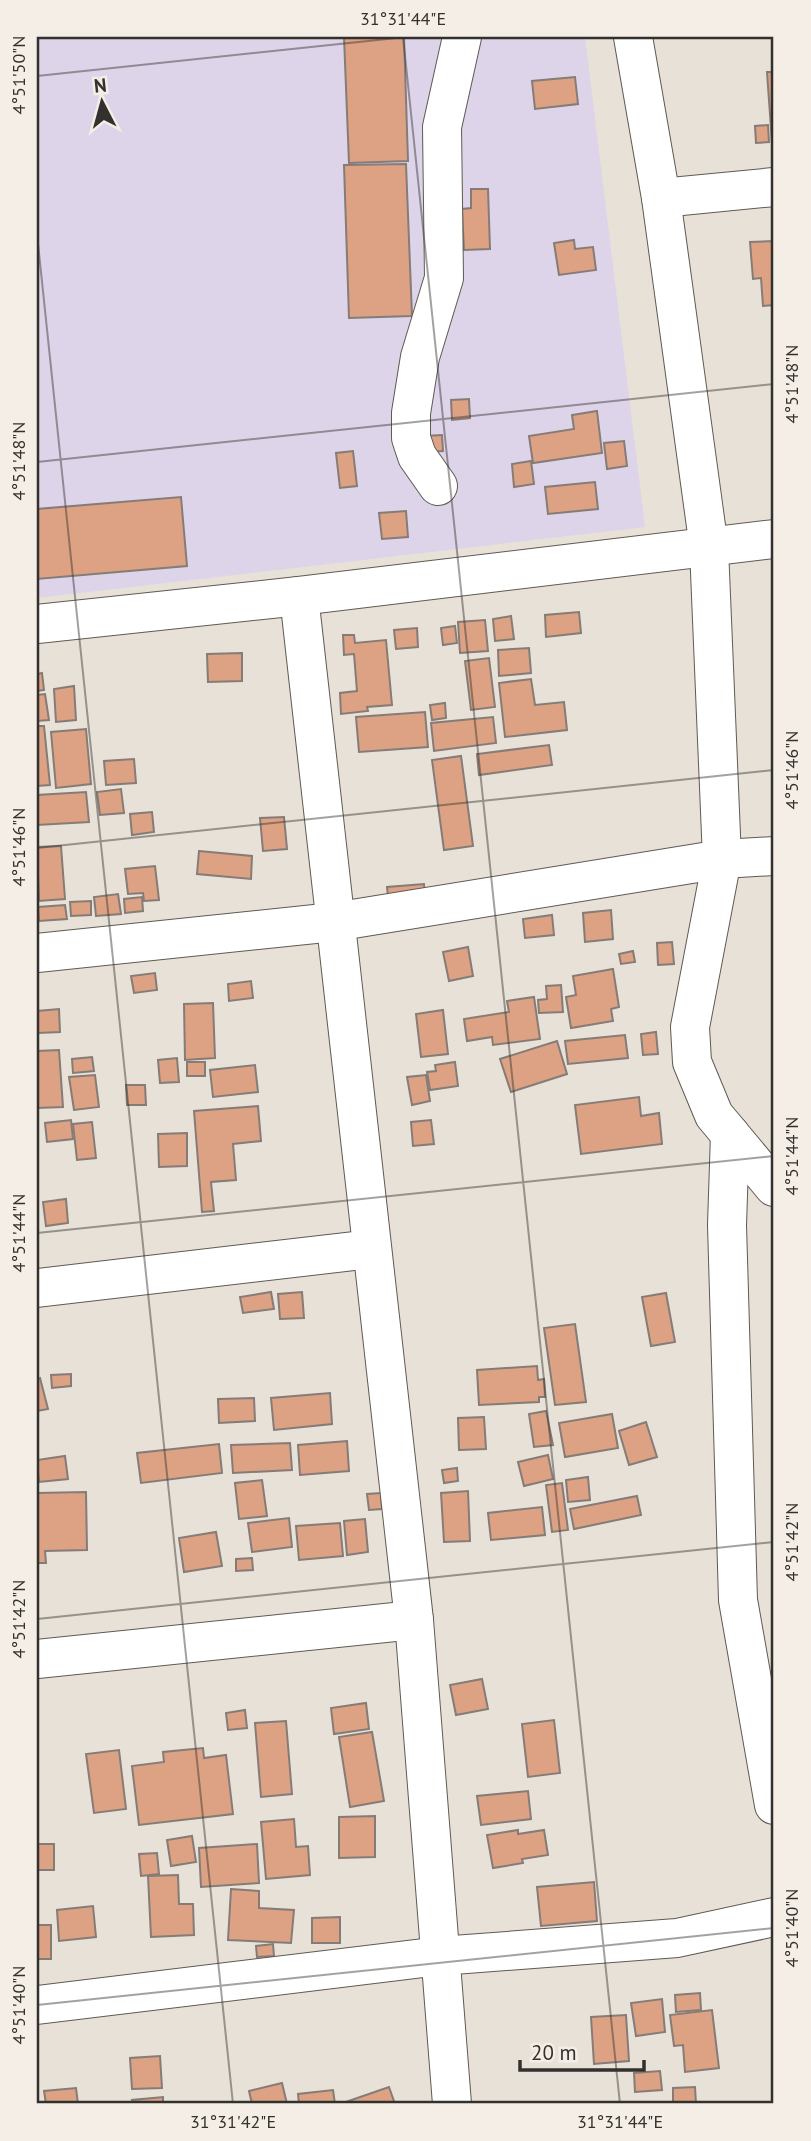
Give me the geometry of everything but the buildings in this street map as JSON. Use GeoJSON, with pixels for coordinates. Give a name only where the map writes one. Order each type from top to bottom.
{"type":"FeatureCollection","features":[{"type":"Feature","properties":{"kind":"street"},"geometry":{"type":"LineString","coordinates":[[438,486],[417,456],[411,439],[411,413],[420,357],[444,278],[442,127],[463,37]]}},
{"type":"Feature","properties":{"kind":"street"},"geometry":{"type":"LineString","coordinates":[[633,37],[661,198],[709,548],[722,859],[690,1027],[691,1062],[714,1115],[774,1187]]}},
{"type":"Feature","properties":{"kind":"street"},"geometry":{"type":"LineString","coordinates":[[661,198],[774,187]]}},
{"type":"Feature","properties":{"kind":"street"},"geometry":{"type":"LineString","coordinates":[[37,624],[299,596],[774,539]]}},
{"type":"Feature","properties":{"kind":"street"},"geometry":{"type":"LineString","coordinates":[[299,596],[414,1620],[452,2104]]}},
{"type":"Feature","properties":{"kind":"street"},"geometry":{"type":"LineString","coordinates":[[37,953],[334,922],[722,859],[774,856]]}},
{"type":"Feature","properties":{"kind":"street"},"geometry":{"type":"LineString","coordinates":[[730,1134],[727,1225],[738,1600],[773,1794]]}},
{"type":"Feature","properties":{"kind":"street"},"geometry":{"type":"LineString","coordinates":[[37,1288],[371,1248]]}},
{"type":"Feature","properties":{"kind":"street"},"geometry":{"type":"LineString","coordinates":[[37,1659],[414,1620]]}},
{"type":"Feature","properties":{"kind":"street"},"geometry":{"type":"LineString","coordinates":[[37,2005],[440,1956],[677,1938],[774,1917]]}},
{"type":"Feature","properties":{"kind":"shaded area"},"geometry":{"type":"Polygon","coordinates":[[[37,37],[585,37],[645,527],[37,598],[37,37]]]}}]}
